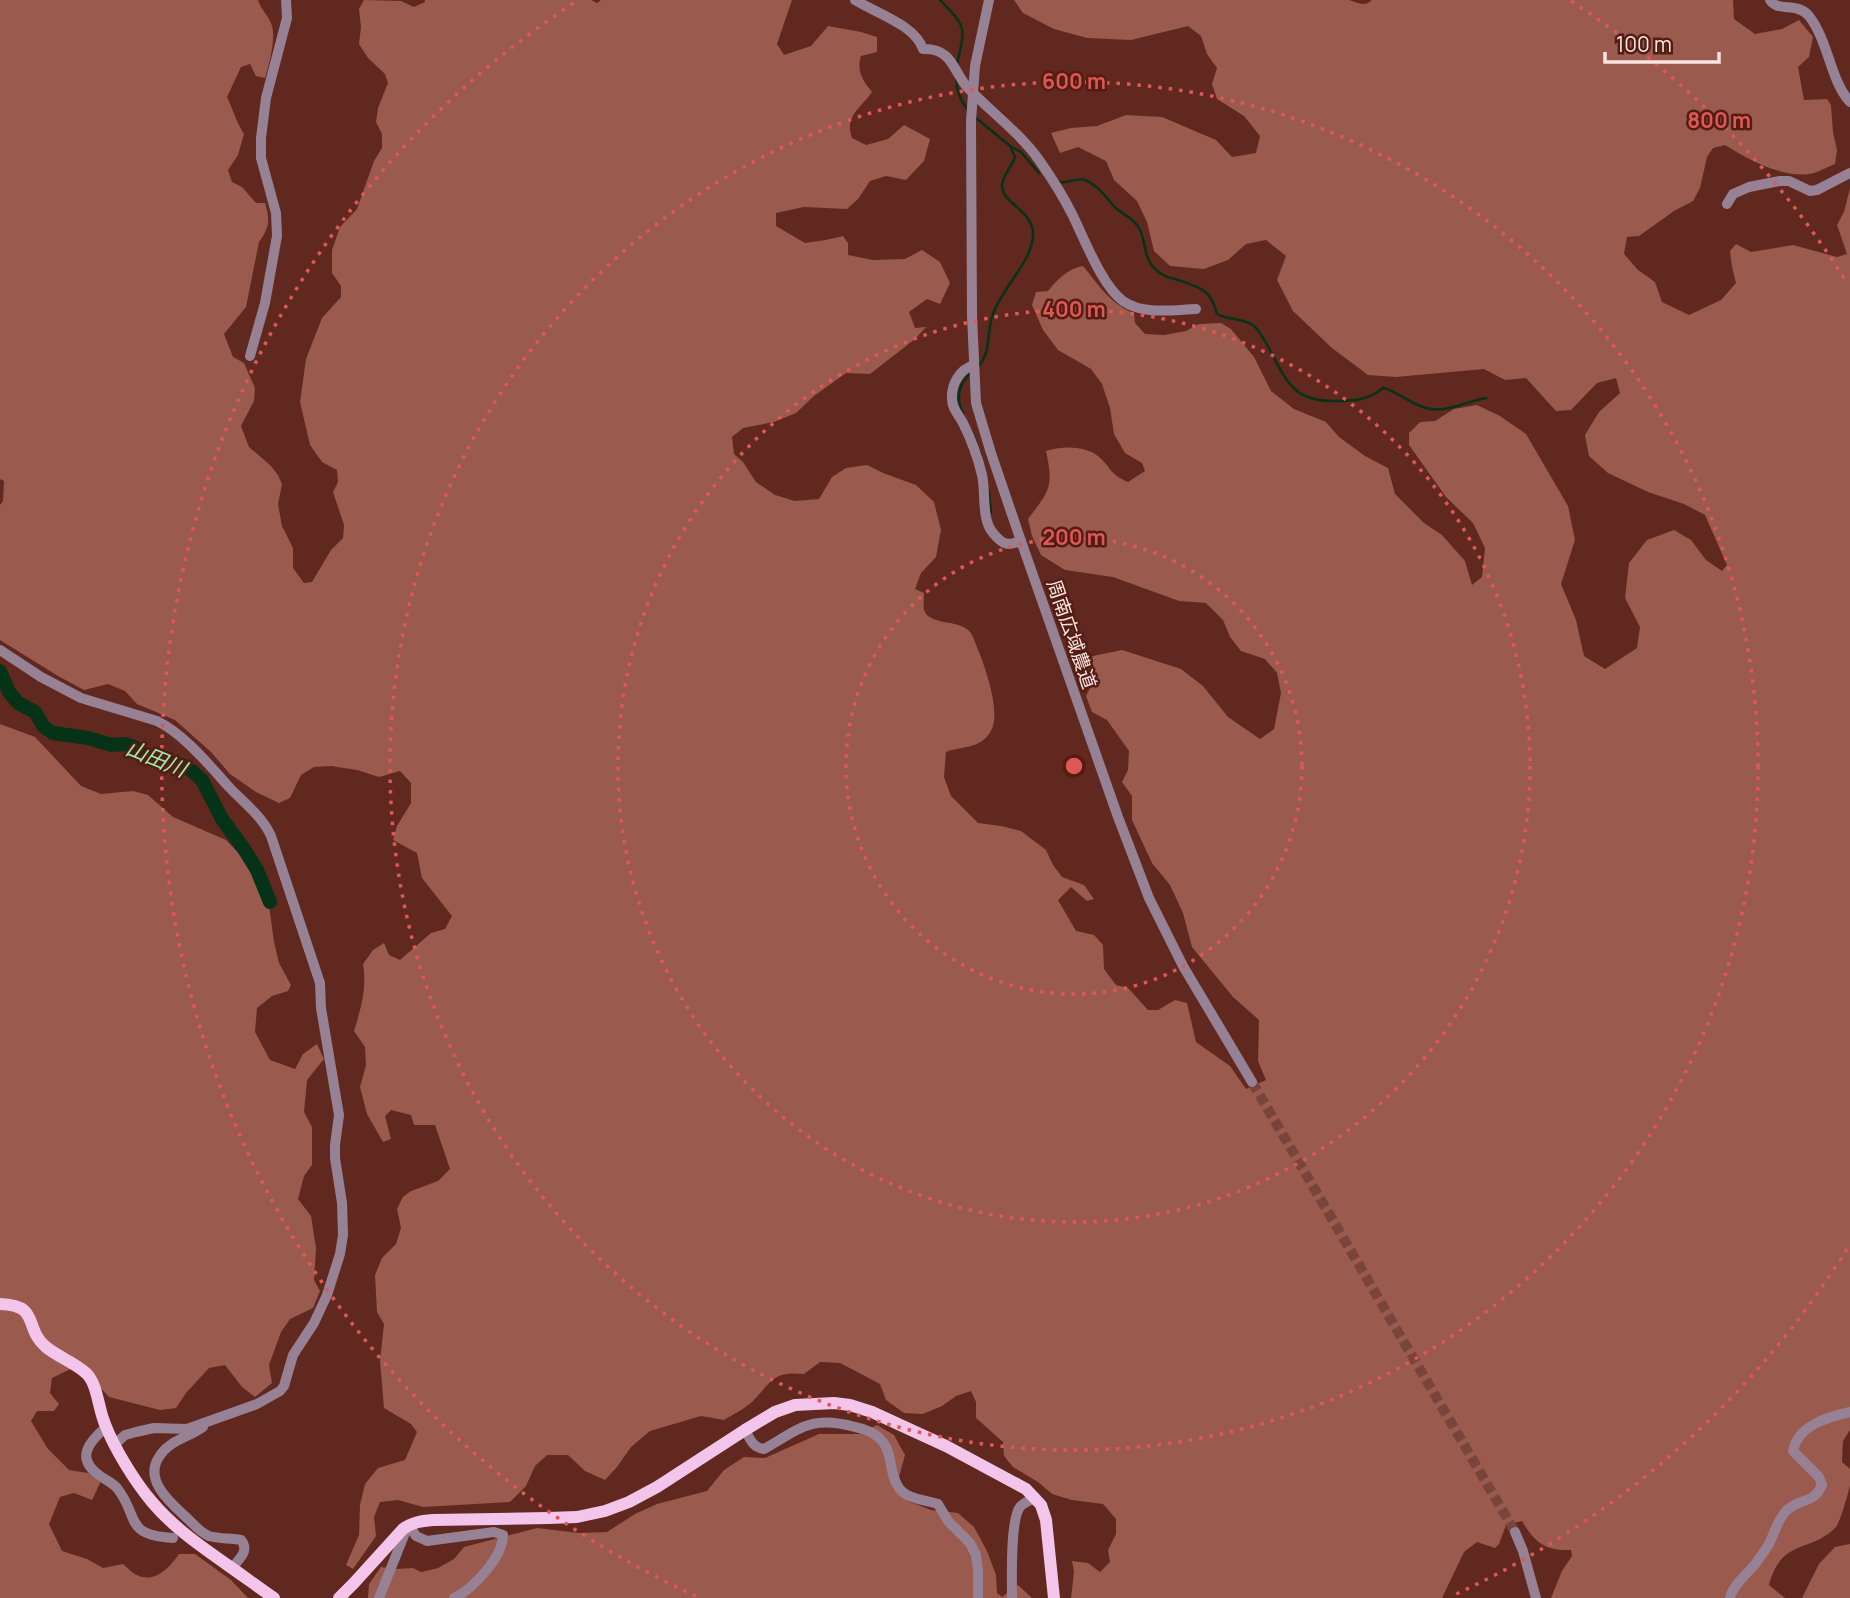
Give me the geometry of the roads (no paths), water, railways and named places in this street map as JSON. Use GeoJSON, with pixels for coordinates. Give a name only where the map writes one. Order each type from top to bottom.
{"type":"FeatureCollection","features":[{"type":"Feature","properties":{"kind":"main road"},"geometry":{"type":"LineString","coordinates":[[0,1304],[21,1307],[28,1313],[39,1340],[48,1349],[86,1373],[94,1385],[97,1402],[115,1444],[175,1533],[187,1537],[274,1598]]}},
{"type":"Feature","properties":{"kind":"main road"},"geometry":{"type":"LineString","coordinates":[[339,1598],[409,1525],[433,1520],[577,1517],[605,1511],[657,1487],[775,1412],[795,1405],[814,1403],[850,1405],[872,1412],[946,1446],[1026,1489],[1041,1505],[1046,1520],[1054,1598]]}},
{"type":"Feature","properties":{"kind":"street"},"geometry":{"type":"LineString","coordinates":[[250,356],[265,303],[277,236],[276,213],[263,169],[261,138],[266,97],[287,18],[286,0]]}},
{"type":"Feature","properties":{"kind":"street"},"geometry":{"type":"LineString","coordinates":[[855,0],[914,33],[923,49],[930,48],[947,55],[967,88],[1025,141],[1071,211],[1115,294],[1140,310],[1196,309]]}},
{"type":"Feature","properties":{"kind":"street","name":"周南広域農道"},"geometry":{"type":"LineString","coordinates":[[989,0],[972,91],[971,121],[972,316],[976,403],[1021,541],[1149,898],[1183,966],[1252,1082]]}},
{"type":"Feature","properties":{"kind":"street"},"geometry":{"type":"LineString","coordinates":[[1770,0],[1772,5],[1778,7],[1804,11],[1812,20],[1827,50],[1842,91],[1850,102]]}},
{"type":"Feature","properties":{"kind":"street"},"geometry":{"type":"LineString","coordinates":[[1727,204],[1733,194],[1749,187],[1789,181],[1810,191],[1850,173]]}},
{"type":"Feature","properties":{"kind":"street"},"geometry":{"type":"LineString","coordinates":[[974,365],[957,378],[953,390],[954,408],[963,422],[979,463],[986,517],[991,531],[1005,544],[1021,541]]}},
{"type":"Feature","properties":{"kind":"street"},"geometry":{"type":"LineString","coordinates":[[0,650],[41,677],[81,698],[167,726],[266,824],[320,983],[321,1008],[339,1115],[335,1145],[343,1235],[335,1275],[314,1323],[293,1355],[284,1386],[270,1398],[187,1429],[154,1428],[125,1435],[115,1444]]}},
{"type":"Feature","properties":{"kind":"street"},"geometry":{"type":"LineString","coordinates":[[1730,1598],[1731,1591],[1768,1546],[1784,1513],[1818,1494],[1822,1485],[1819,1477],[1793,1451],[1801,1435],[1814,1424],[1850,1412]]}},
{"type":"Feature","properties":{"kind":"street"},"geometry":{"type":"LineString","coordinates":[[211,1420],[193,1434],[163,1450],[156,1460],[155,1478],[159,1489],[171,1503],[207,1536],[241,1540],[244,1545],[243,1554],[232,1568]]}},
{"type":"Feature","properties":{"kind":"street"},"geometry":{"type":"LineString","coordinates":[[745,1430],[753,1445],[759,1449],[764,1449],[815,1422],[848,1425],[878,1437],[885,1444],[899,1488],[909,1495],[938,1504],[948,1521],[970,1543],[976,1555],[978,1598]]}},
{"type":"Feature","properties":{"kind":"street"},"geometry":{"type":"LineString","coordinates":[[106,1427],[91,1440],[87,1449],[86,1458],[90,1468],[113,1483],[133,1522],[175,1533]]}},
{"type":"Feature","properties":{"kind":"street"},"geometry":{"type":"LineString","coordinates":[[1012,1598],[1017,1517],[1020,1507],[1035,1497]]}},
{"type":"Feature","properties":{"kind":"street"},"geometry":{"type":"LineString","coordinates":[[379,1598],[409,1525]]}},
{"type":"Feature","properties":{"kind":"street"},"geometry":{"type":"LineString","coordinates":[[409,1525],[416,1536],[428,1541],[494,1532],[503,1535],[503,1544],[489,1566],[467,1592],[454,1598]]}},
{"type":"Feature","properties":{"kind":"street"},"geometry":{"type":"LineString","coordinates":[[1515,1532],[1523,1550],[1536,1598]]}},
{"type":"Feature","properties":{"kind":"waterway"},"geometry":{"type":"LineString","coordinates":[[940,0],[956,17],[962,29],[957,65]]}},
{"type":"Feature","properties":{"kind":"waterway"},"geometry":{"type":"LineString","coordinates":[[956,78],[959,95],[968,110]]}},
{"type":"Feature","properties":{"kind":"waterway"},"geometry":{"type":"LineString","coordinates":[[975,117],[1021,152],[1039,173]]}},
{"type":"Feature","properties":{"kind":"waterway"},"geometry":{"type":"LineString","coordinates":[[979,366],[986,353],[991,321],[997,304],[1027,257],[1033,237],[1025,214],[1008,199],[1002,187],[1015,157],[1010,146]]}},
{"type":"Feature","properties":{"kind":"waterway"},"geometry":{"type":"LineString","coordinates":[[1059,182],[1082,179],[1095,186],[1138,226],[1147,256],[1155,269],[1165,276],[1202,290],[1211,299],[1217,314],[1253,325],[1291,386],[1308,397],[1336,401],[1355,400],[1372,395],[1383,388],[1417,405],[1437,410],[1486,398]]}},
{"type":"Feature","properties":{"kind":"waterway"},"geometry":{"type":"LineString","coordinates":[[963,413],[959,391],[971,373]]}},
{"type":"Feature","properties":{"kind":"waterway"},"geometry":{"type":"LineString","coordinates":[[972,432],[981,455]]}},
{"type":"Feature","properties":{"kind":"waterway"},"geometry":{"type":"LineString","coordinates":[[989,492],[991,513]]}},
{"type":"Feature","properties":{"kind":"waterway","name":"山田川"},"geometry":{"type":"LineString","coordinates":[[0,671],[9,692],[18,703],[35,712],[44,727],[53,733],[112,745],[124,744],[134,747],[148,757],[182,765],[192,771],[202,780],[222,819],[257,870],[270,902]]}},
{"type":"Feature","properties":{"kind":"tunnel"},"geometry":{"type":"LineString","coordinates":[[1252,1082],[1515,1532]]}}]}
